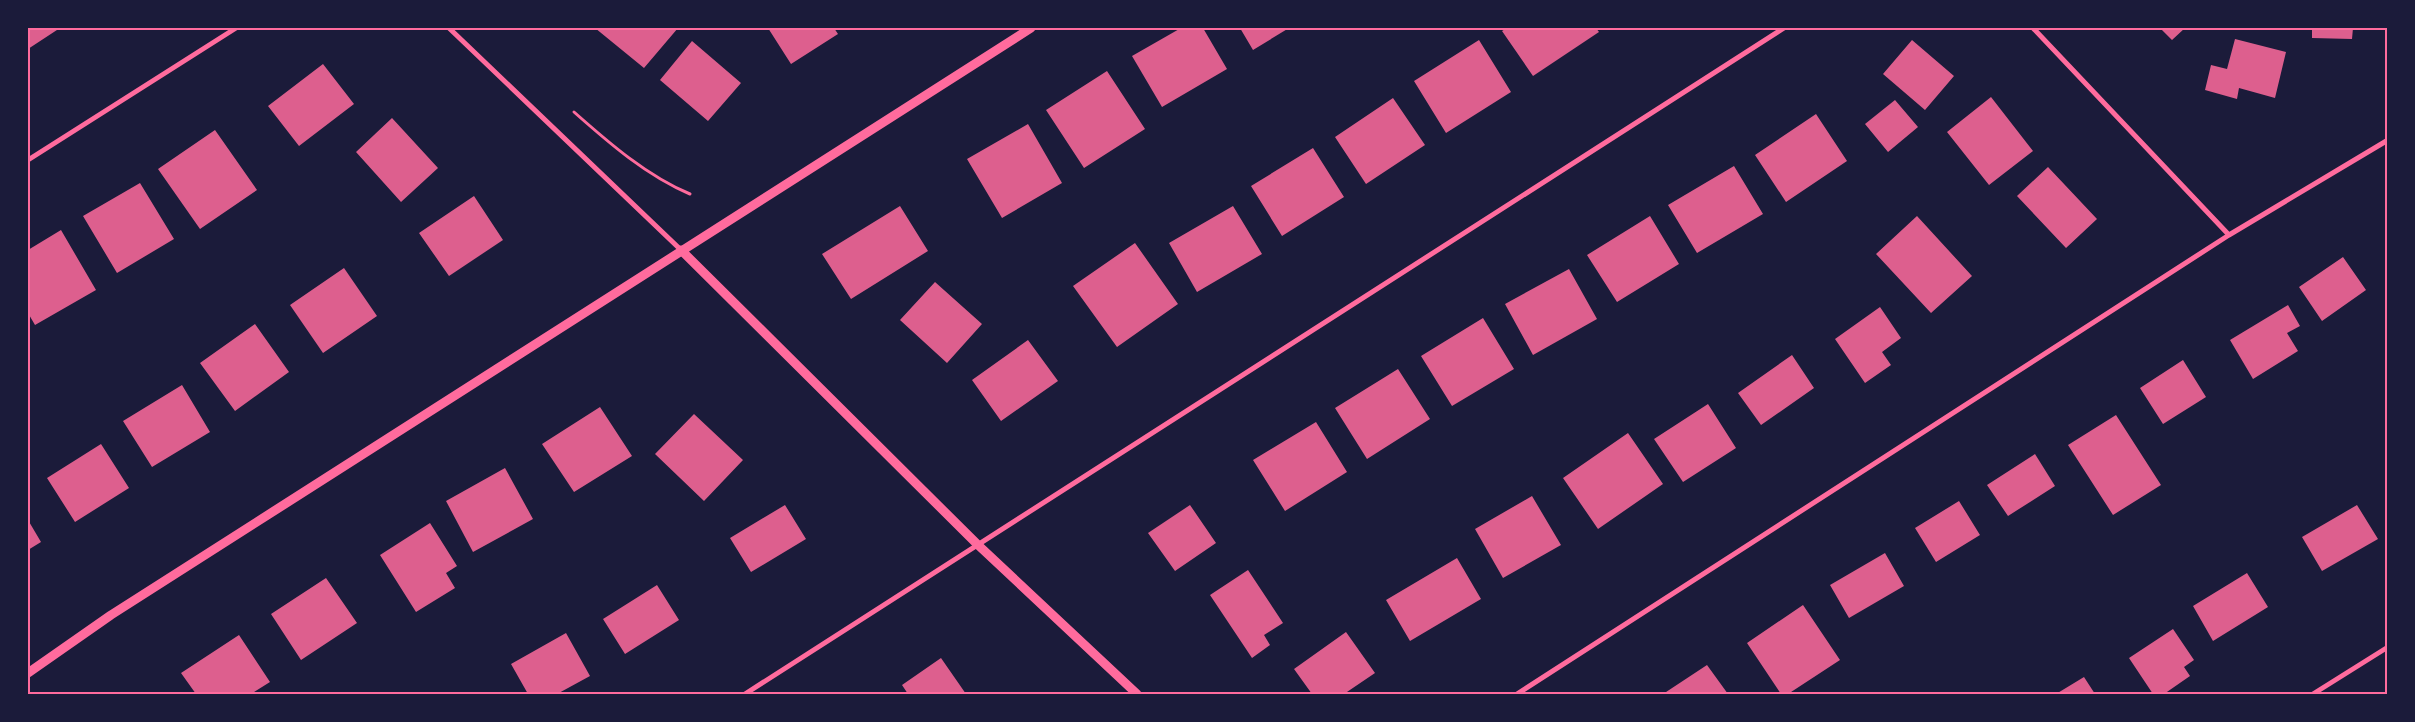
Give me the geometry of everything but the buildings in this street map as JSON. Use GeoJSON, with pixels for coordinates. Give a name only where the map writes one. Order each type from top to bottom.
{"type":"FeatureCollection","features":[{"type":"Feature","properties":{"kind":"street"},"geometry":{"type":"LineString","coordinates":[[28,160],[236,28]]}},
{"type":"Feature","properties":{"kind":"street"},"geometry":{"type":"LineString","coordinates":[[449,28],[681,250],[977,544],[1136,694]]}},
{"type":"Feature","properties":{"kind":"street"},"geometry":{"type":"LineString","coordinates":[[28,673],[111,615],[1031,28]]}},
{"type":"Feature","properties":{"kind":"street"},"geometry":{"type":"LineString","coordinates":[[745,694],[977,544],[1035,510],[1784,28]]}},
{"type":"Feature","properties":{"kind":"street"},"geometry":{"type":"LineString","coordinates":[[2033,28],[2229,235]]}},
{"type":"Feature","properties":{"kind":"street"},"geometry":{"type":"LineString","coordinates":[[1517,694],[2229,235],[2388,140]]}},
{"type":"Feature","properties":{"kind":"street"},"geometry":{"type":"LineString","coordinates":[[2313,694],[2388,647]]}},
{"type":"Feature","properties":{"kind":"path"},"geometry":{"type":"LineString","coordinates":[[571,109],[606,141],[674,187],[690,194]]}}]}
